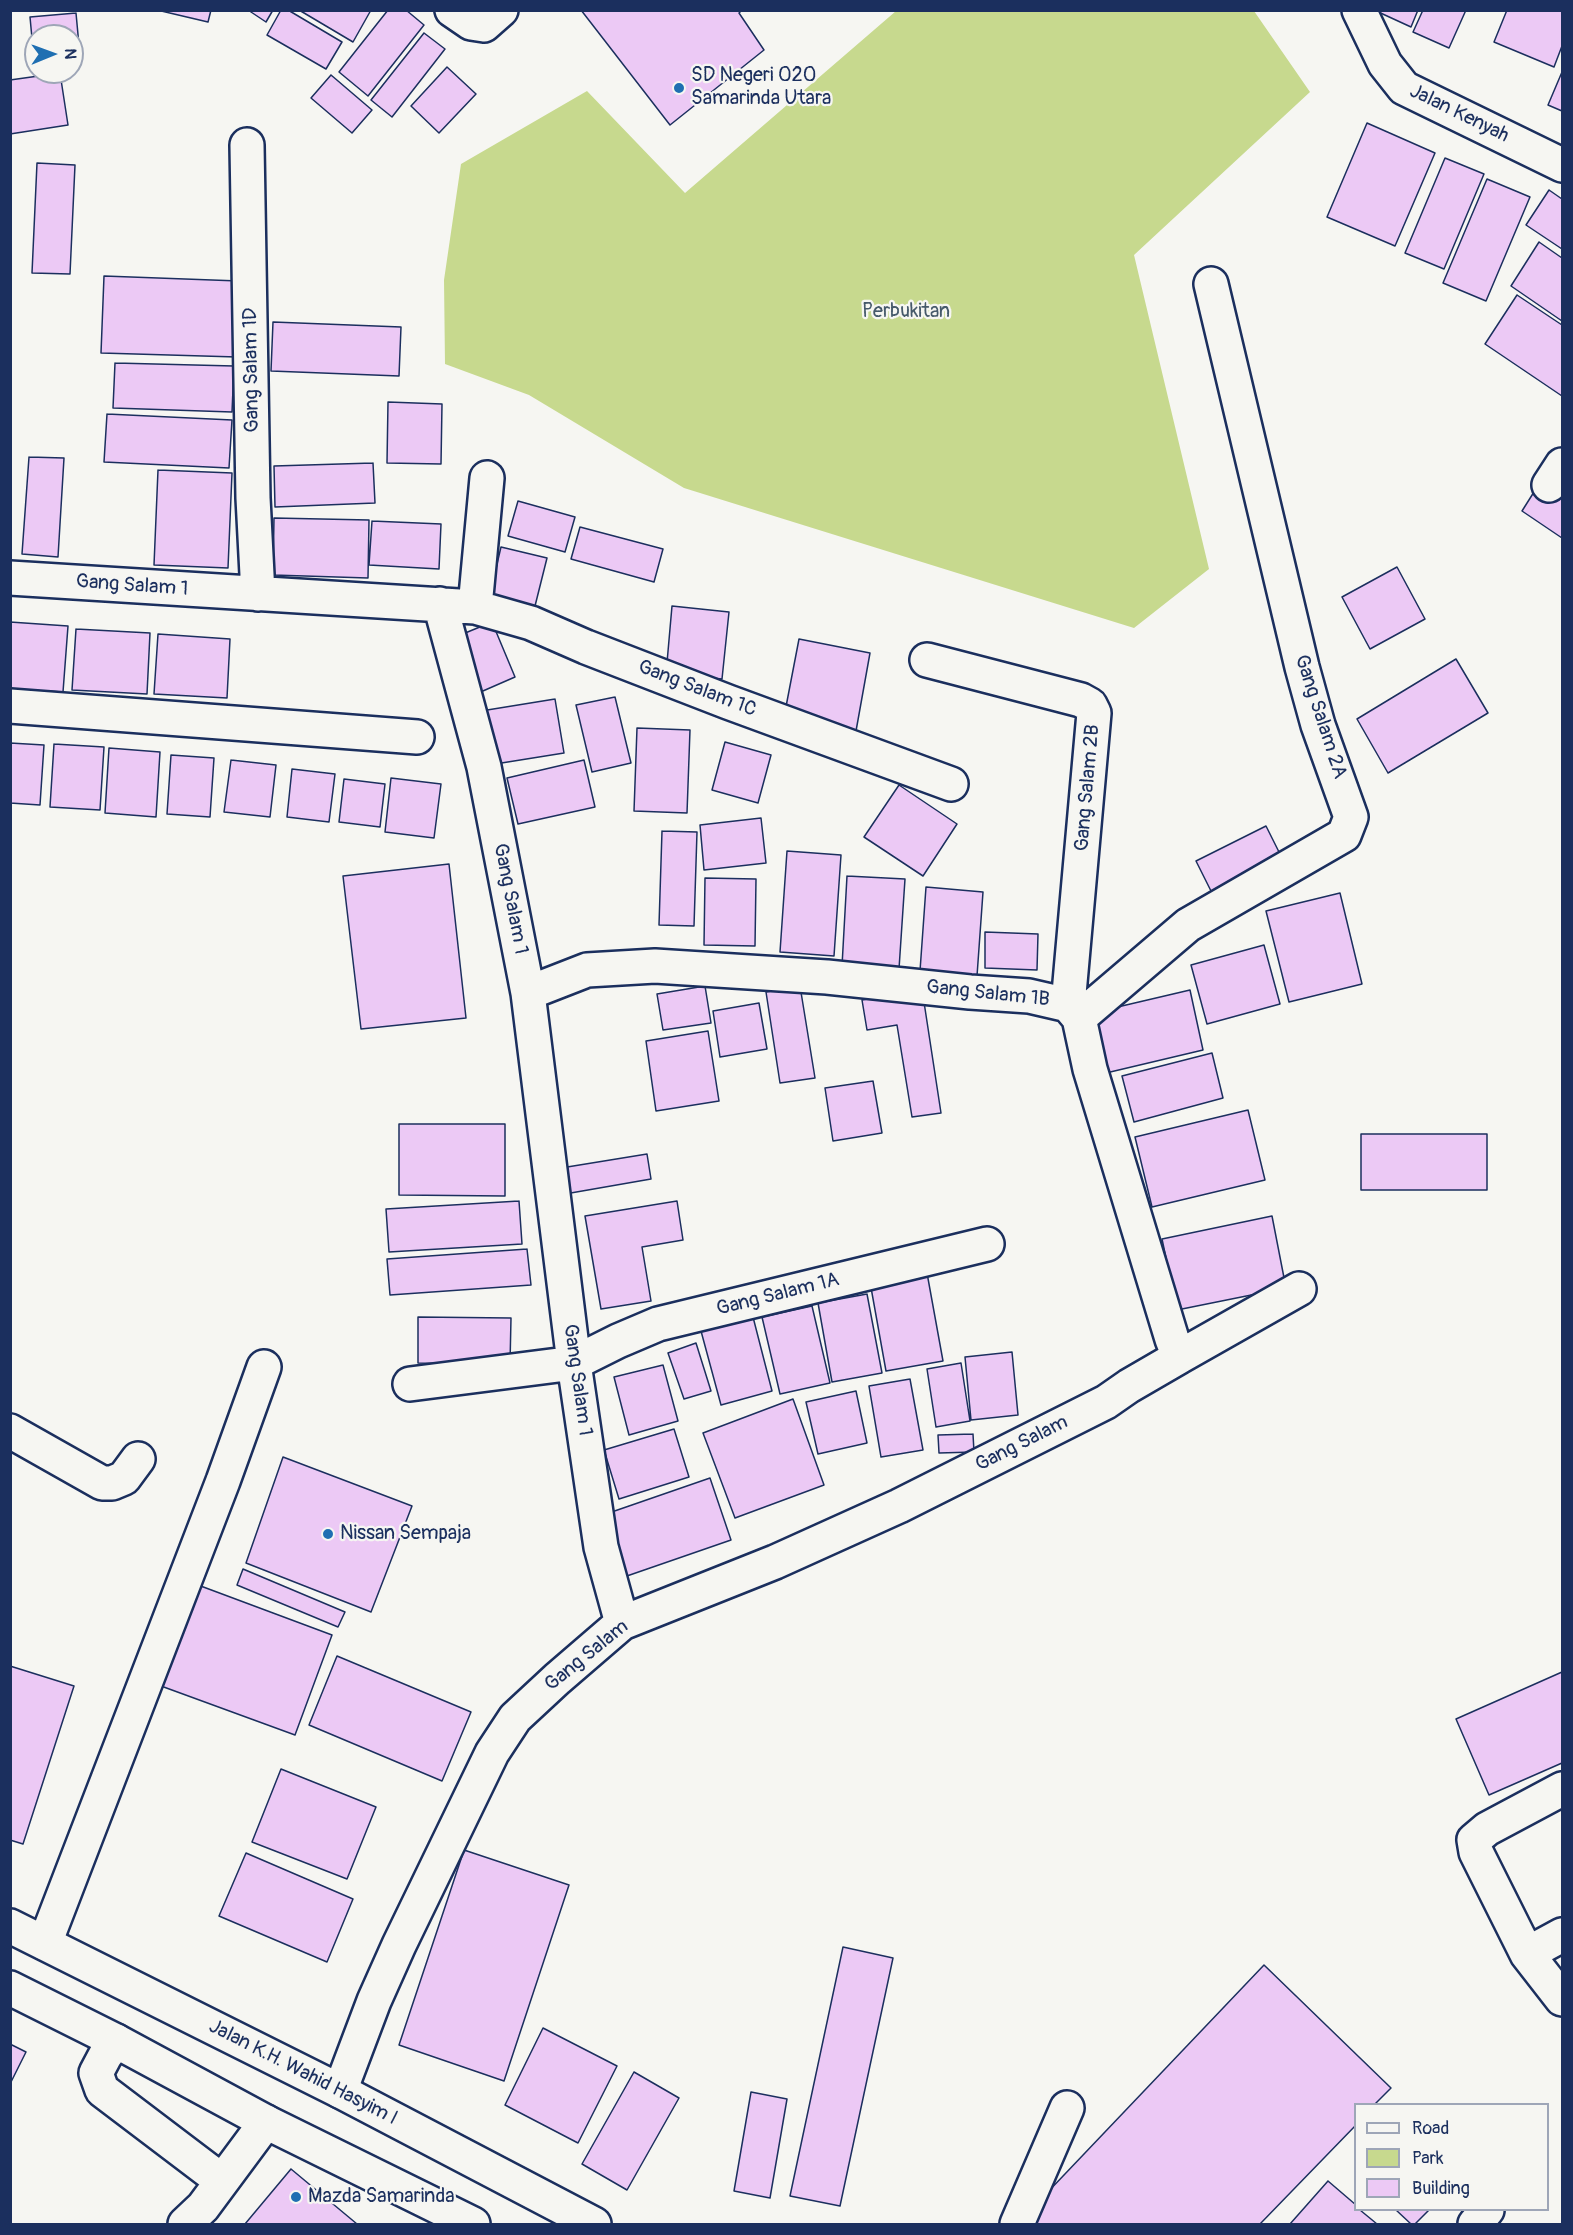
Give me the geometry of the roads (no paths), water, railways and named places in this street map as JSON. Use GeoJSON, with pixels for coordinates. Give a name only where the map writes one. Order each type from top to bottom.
{"type":"FeatureCollection","features":[{"type":"Feature","properties":{"kind":"street"},"geometry":{"type":"LineString","coordinates":[[452,10],[471,23],[484,25],[501,10]]}},
{"type":"Feature","properties":{"kind":"street","name":"Jalan Kenyah"},"geometry":{"type":"LineString","coordinates":[[1359,10],[1385,64],[1404,88],[1563,165]]}},
{"type":"Feature","properties":{"kind":"street","name":"Gang Salam 1D"},"geometry":{"type":"LineString","coordinates":[[247,145],[253,498],[258,594]]}},
{"type":"Feature","properties":{"kind":"street","name":"Gang Salam 2A"},"geometry":{"type":"LineString","coordinates":[[1073,1011],[1188,925],[1344,835],[1351,817],[1318,725],[1302,667],[1210,284]]}},
{"type":"Feature","properties":{"kind":"street"},"geometry":{"type":"LineString","coordinates":[[475,608],[487,478]]}},
{"type":"Feature","properties":{"kind":"street","name":"Gang Salam 1"},"geometry":{"type":"LineString","coordinates":[[10,578],[440,604],[484,767],[528,993],[574,1363],[601,1547],[622,1623]]}},
{"type":"Feature","properties":{"kind":"street","name":"Gang Salam 1C"},"geometry":{"type":"LineString","coordinates":[[440,604],[475,608],[531,623],[673,681],[951,784]]}},
{"type":"Feature","properties":{"kind":"street","name":"Gang Salam 2B"},"geometry":{"type":"LineString","coordinates":[[927,660],[1081,700],[1090,705],[1094,713],[1073,1011]]}},
{"type":"Feature","properties":{"kind":"street"},"geometry":{"type":"LineString","coordinates":[[10,706],[417,737]]}},
{"type":"Feature","properties":{"kind":"street","name":"Gang Salam 1B"},"geometry":{"type":"LineString","coordinates":[[528,993],[587,970],[647,965],[827,977],[1029,996],[1073,1011]]}},
{"type":"Feature","properties":{"kind":"street"},"geometry":{"type":"LineString","coordinates":[[1073,1011],[1179,1357],[1299,1289]]}},
{"type":"Feature","properties":{"kind":"street","name":"Gang Salam 1A"},"geometry":{"type":"LineString","coordinates":[[410,1383],[574,1363],[658,1324],[987,1244]]}},
{"type":"Feature","properties":{"kind":"street","name":"Gang Salam"},"geometry":{"type":"LineString","coordinates":[[340,2091],[394,1954],[492,1753],[515,1718],[622,1623],[775,1562],[899,1506],[1106,1402],[1128,1386],[1179,1357]]}},
{"type":"Feature","properties":{"kind":"street"},"geometry":{"type":"LineString","coordinates":[[45,1943],[203,1535],[264,1367]]}},
{"type":"Feature","properties":{"kind":"street"},"geometry":{"type":"LineString","coordinates":[[10,1431],[102,1483],[112,1483],[124,1478],[138,1459]]}},
{"type":"Feature","properties":{"kind":"street"},"geometry":{"type":"LineString","coordinates":[[1563,1789],[1487,1829],[1474,1840],[1476,1852],[1527,1954],[1563,1999]]}},
{"type":"Feature","properties":{"kind":"street","name":"Jalan K.H. Wahid Hasyim I"},"geometry":{"type":"LineString","coordinates":[[10,1926],[340,2091],[594,2224]]}},
{"type":"Feature","properties":{"kind":"street"},"geometry":{"type":"LineString","coordinates":[[1527,1954],[1563,1935]]}},
{"type":"Feature","properties":{"kind":"street"},"geometry":{"type":"LineString","coordinates":[[10,1988],[116,2041],[266,2122],[472,2224]]}},
{"type":"Feature","properties":{"kind":"street"},"geometry":{"type":"LineString","coordinates":[[116,2041],[96,2073],[102,2090],[222,2181]]}},
{"type":"Feature","properties":{"kind":"street"},"geometry":{"type":"LineString","coordinates":[[1017,2224],[1067,2108]]}},
{"type":"Feature","properties":{"kind":"street"},"geometry":{"type":"LineString","coordinates":[[184,2224],[203,2207],[266,2122]]}},
{"type":"Feature","properties":{"kind":"street"},"geometry":{"type":"LineString","coordinates":[[1475,2224],[1486,2211]]}},
{"type":"Feature","properties":{"kind":"place","name":"SD Negeri 020 Samarinda Utara"},"geometry":{"type":"Point","coordinates":[679,88]}},
{"type":"Feature","properties":{"kind":"place","name":"Nissan Sempaja"},"geometry":{"type":"Point","coordinates":[328,1534]}},
{"type":"Feature","properties":{"kind":"place","name":"Mazda Samarinda"},"geometry":{"type":"Point","coordinates":[296,2197]}},
{"type":"Feature","properties":{"kind":"park label","name":"Perbukitan"},"geometry":{"type":"Point","coordinates":[906,312]}}]}
